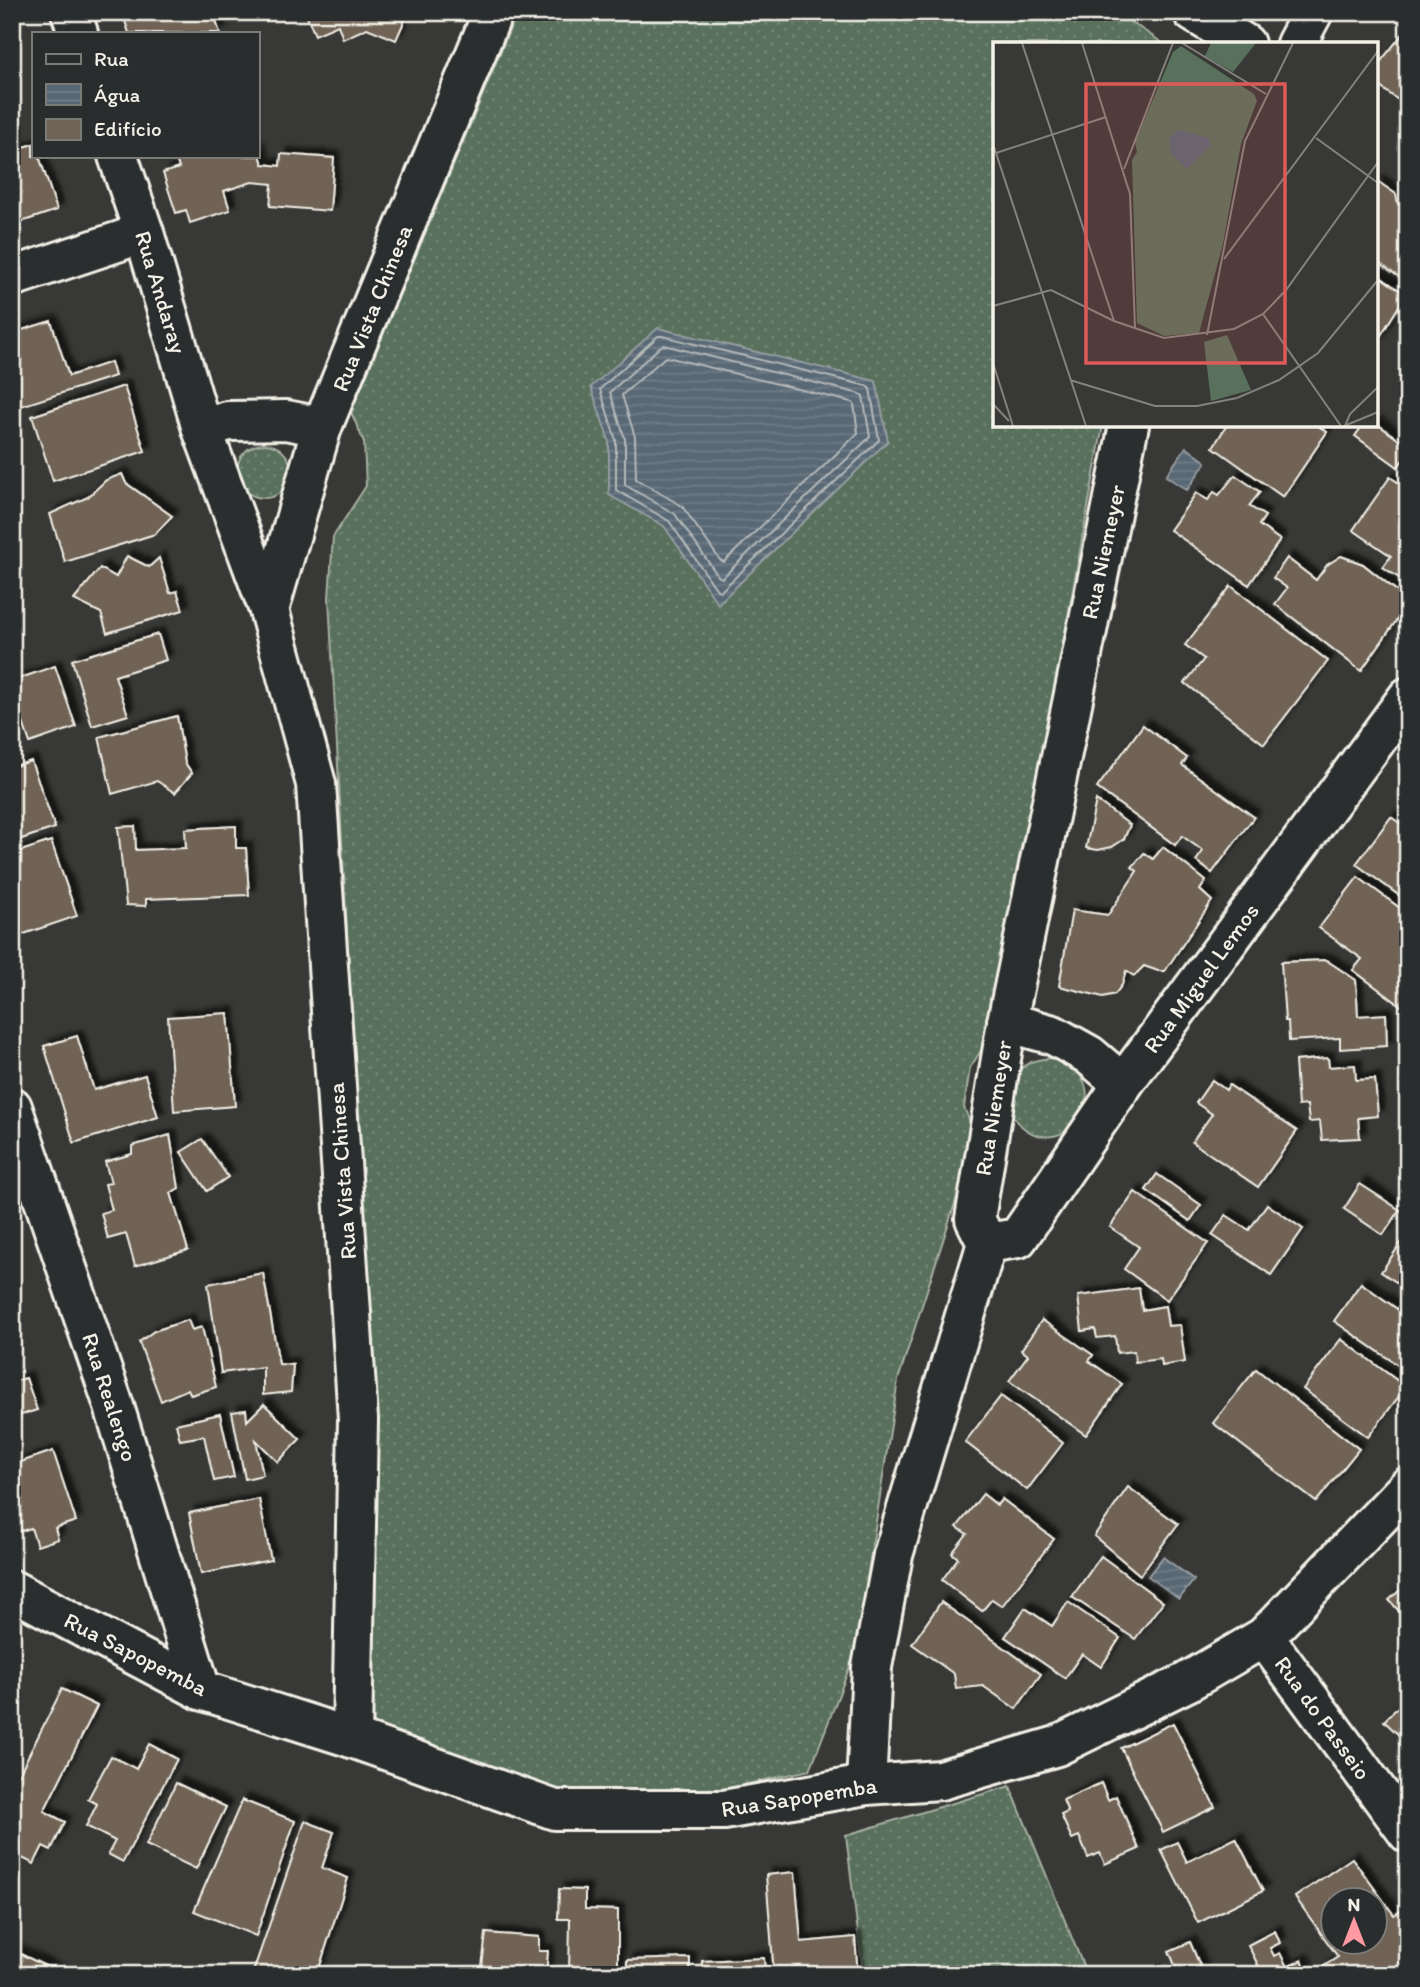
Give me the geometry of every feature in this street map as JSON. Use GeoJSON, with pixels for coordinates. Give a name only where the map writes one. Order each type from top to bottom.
{"type":"FeatureCollection","features":[{"type":"Feature","properties":{"kind":"street"},"geometry":{"type":"LineString","coordinates":[[71,12],[78,32]]}},
{"type":"Feature","properties":{"kind":"street","name":"Rua Vista Chinesa"},"geometry":{"type":"LineString","coordinates":[[269,610],[322,427],[494,12]]}},
{"type":"Feature","properties":{"kind":"street"},"geometry":{"type":"LineString","coordinates":[[1193,12],[1242,42]]}},
{"type":"Feature","properties":{"kind":"street"},"geometry":{"type":"LineString","coordinates":[[1297,42],[1313,12]]}},
{"type":"Feature","properties":{"kind":"street","name":"Rua Andaray"},"geometry":{"type":"LineString","coordinates":[[119,158],[144,233],[202,429]]}},
{"type":"Feature","properties":{"kind":"street"},"geometry":{"type":"LineString","coordinates":[[12,277],[144,233]]}},
{"type":"Feature","properties":{"kind":"street"},"geometry":{"type":"LineString","coordinates":[[202,429],[228,421],[286,420],[322,427]]}},
{"type":"Feature","properties":{"kind":"street","name":"Rua Niemeyer"},"geometry":{"type":"LineString","coordinates":[[987,1243],[975,1219],[1007,1022],[1129,427]]}},
{"type":"Feature","properties":{"kind":"street","name":"Rua Vista Chinesa"},"geometry":{"type":"LineString","coordinates":[[202,429],[269,610],[316,785],[358,1419],[352,1738]]}},
{"type":"Feature","properties":{"kind":"street","name":"Rua Miguel Lemos"},"geometry":{"type":"LineString","coordinates":[[987,1243],[1018,1238],[1123,1084],[1408,698]]}},
{"type":"Feature","properties":{"kind":"street"},"geometry":{"type":"LineString","coordinates":[[1007,1022],[1053,1035],[1089,1055],[1123,1084]]}},
{"type":"Feature","properties":{"kind":"street","name":"Rua Realengo"},"geometry":{"type":"LineString","coordinates":[[12,1107],[113,1403],[201,1690]]}},
{"type":"Feature","properties":{"kind":"street"},"geometry":{"type":"LineString","coordinates":[[866,1785],[872,1667],[893,1555],[987,1243]]}},
{"type":"Feature","properties":{"kind":"street","name":"Rua Sapopemba"},"geometry":{"type":"LineString","coordinates":[[12,1590],[201,1690],[352,1738],[555,1810],[724,1810],[866,1785],[940,1780],[1057,1746],[1187,1682],[1264,1637],[1408,1487]]}},
{"type":"Feature","properties":{"kind":"street","name":"Rua do Passeio"},"geometry":{"type":"LineString","coordinates":[[1264,1637],[1408,1833]]}},
{"type":"Feature","properties":{"kind":"green space"},"geometry":{"type":"Polygon","coordinates":[[[517,12],[1116,12],[1161,42],[993,42],[993,427],[1103,427],[992,1033],[970,1068],[964,1107],[976,1138],[898,1380],[856,1650],[810,1770],[688,1797],[556,1793],[376,1728],[366,1700],[373,1417],[329,598],[333,537],[366,486],[364,442],[351,412],[517,12]]]}},
{"type":"Feature","properties":{"kind":"green space"},"geometry":{"type":"Polygon","coordinates":[[[269,444],[279,448],[287,456],[291,471],[287,486],[279,494],[259,498],[249,494],[241,486],[237,466],[241,456],[249,448],[269,444]]]}},
{"type":"Feature","properties":{"kind":"green space"},"geometry":{"type":"Polygon","coordinates":[[[1053,1058],[1075,1070],[1086,1086],[1086,1104],[1078,1120],[1064,1132],[1047,1136],[1028,1131],[1010,1112],[1018,1073],[1030,1062],[1053,1058]]]}},
{"type":"Feature","properties":{"kind":"green space"},"geometry":{"type":"Polygon","coordinates":[[[1010,1786],[1087,1975],[863,1975],[846,1835],[1010,1786]]]}},
{"type":"Feature","properties":{"kind":"water"},"geometry":{"type":"Polygon","coordinates":[[[658,328],[876,381],[888,441],[718,604],[664,526],[609,495],[609,441],[591,387],[658,328]]]}},
{"type":"Feature","properties":{"kind":"water"},"geometry":{"type":"Polygon","coordinates":[[[1186,447],[1206,462],[1187,490],[1166,476],[1186,447]]]}},
{"type":"Feature","properties":{"kind":"water"},"geometry":{"type":"Polygon","coordinates":[[[1163,1557],[1194,1580],[1179,1599],[1148,1576],[1163,1557]]]}},
{"type":"Feature","properties":{"kind":"building"},"geometry":{"type":"Polygon","coordinates":[[[122,12],[213,12],[220,32],[129,32],[122,12]]]}},
{"type":"Feature","properties":{"kind":"building"},"geometry":{"type":"Polygon","coordinates":[[[305,12],[408,13],[396,40],[367,28],[343,39],[338,25],[315,35],[305,12]]]}},
{"type":"Feature","properties":{"kind":"building"},"geometry":{"type":"Polygon","coordinates":[[[1405,31],[1408,33],[1408,107],[1378,85],[1378,65],[1405,31]]]}},
{"type":"Feature","properties":{"kind":"building"},"geometry":{"type":"Polygon","coordinates":[[[32,144],[32,158],[40,158],[57,210],[12,225],[12,151],[32,144]]]}},
{"type":"Feature","properties":{"kind":"building"},"geometry":{"type":"Polygon","coordinates":[[[259,152],[263,164],[280,166],[281,154],[334,158],[330,211],[270,206],[272,184],[252,182],[224,191],[230,210],[190,223],[186,210],[176,213],[163,173],[179,168],[176,158],[259,158],[259,152]]]}},
{"type":"Feature","properties":{"kind":"building"},"geometry":{"type":"Polygon","coordinates":[[[1378,182],[1396,194],[1398,204],[1408,210],[1408,283],[1378,262],[1378,182]]]}},
{"type":"Feature","properties":{"kind":"building"},"geometry":{"type":"Polygon","coordinates":[[[1378,275],[1406,295],[1378,340],[1378,275]]]}},
{"type":"Feature","properties":{"kind":"building"},"geometry":{"type":"Polygon","coordinates":[[[51,321],[69,376],[111,362],[115,376],[12,409],[12,333],[51,321]]]}},
{"type":"Feature","properties":{"kind":"building"},"geometry":{"type":"Polygon","coordinates":[[[124,386],[145,451],[53,481],[32,416],[124,386]]]}},
{"type":"Feature","properties":{"kind":"building"},"geometry":{"type":"Polygon","coordinates":[[[1378,424],[1402,442],[1408,434],[1408,465],[1402,461],[1398,467],[1355,436],[1362,427],[1378,427],[1378,424]]]}},
{"type":"Feature","properties":{"kind":"building"},"geometry":{"type":"Polygon","coordinates":[[[1226,427],[1320,427],[1327,432],[1283,497],[1213,447],[1226,427]]]}},
{"type":"Feature","properties":{"kind":"building"},"geometry":{"type":"Polygon","coordinates":[[[122,474],[126,483],[172,516],[155,534],[65,562],[50,514],[88,497],[106,480],[122,474]]]}},
{"type":"Feature","properties":{"kind":"building"},"geometry":{"type":"Polygon","coordinates":[[[1235,475],[1260,492],[1249,506],[1265,516],[1259,525],[1280,540],[1249,585],[1170,530],[1196,493],[1208,500],[1214,492],[1219,495],[1235,475]]]}},
{"type":"Feature","properties":{"kind":"building"},"geometry":{"type":"Polygon","coordinates":[[[1390,477],[1408,489],[1408,584],[1383,567],[1391,556],[1353,530],[1390,477]]]}},
{"type":"Feature","properties":{"kind":"building"},"geometry":{"type":"Polygon","coordinates":[[[127,556],[149,567],[159,558],[170,593],[177,591],[183,610],[107,633],[101,613],[74,600],[100,568],[116,577],[127,556]]]}},
{"type":"Feature","properties":{"kind":"building"},"geometry":{"type":"Polygon","coordinates":[[[1341,556],[1363,564],[1408,600],[1408,604],[1361,671],[1275,604],[1287,588],[1273,578],[1287,558],[1316,580],[1327,565],[1341,556]]]}},
{"type":"Feature","properties":{"kind":"building"},"geometry":{"type":"Polygon","coordinates":[[[1231,586],[1328,661],[1264,744],[1185,683],[1204,659],[1185,645],[1231,586]]]}},
{"type":"Feature","properties":{"kind":"building"},"geometry":{"type":"Polygon","coordinates":[[[158,634],[166,660],[115,676],[128,715],[92,726],[72,660],[158,634]]]}},
{"type":"Feature","properties":{"kind":"building"},"geometry":{"type":"Polygon","coordinates":[[[55,666],[76,727],[30,743],[12,690],[12,681],[55,666]]]}},
{"type":"Feature","properties":{"kind":"building"},"geometry":{"type":"Polygon","coordinates":[[[177,716],[185,763],[192,773],[175,793],[157,781],[112,794],[99,737],[177,716]]]}},
{"type":"Feature","properties":{"kind":"building"},"geometry":{"type":"Polygon","coordinates":[[[1143,725],[1187,758],[1182,765],[1254,817],[1212,873],[1196,861],[1203,851],[1182,836],[1175,845],[1097,788],[1143,725]]]}},
{"type":"Feature","properties":{"kind":"building"},"geometry":{"type":"Polygon","coordinates":[[[31,761],[55,828],[12,842],[12,767],[31,761]]]}},
{"type":"Feature","properties":{"kind":"building"},"geometry":{"type":"Polygon","coordinates":[[[1096,800],[1130,825],[1124,839],[1112,847],[1098,850],[1086,848],[1096,800]]]}},
{"type":"Feature","properties":{"kind":"building"},"geometry":{"type":"Polygon","coordinates":[[[1391,817],[1408,829],[1408,902],[1356,864],[1391,817]]]}},
{"type":"Feature","properties":{"kind":"building"},"geometry":{"type":"Polygon","coordinates":[[[135,826],[136,850],[186,848],[185,829],[236,826],[236,848],[246,848],[249,895],[146,899],[146,906],[126,905],[118,827],[135,826]]]}},
{"type":"Feature","properties":{"kind":"building"},"geometry":{"type":"Polygon","coordinates":[[[51,841],[77,916],[12,938],[12,854],[51,841]]]}},
{"type":"Feature","properties":{"kind":"building"},"geometry":{"type":"Polygon","coordinates":[[[1163,847],[1206,881],[1200,890],[1212,901],[1165,971],[1144,966],[1134,976],[1126,971],[1122,985],[1115,994],[1103,997],[1059,986],[1072,910],[1108,915],[1137,871],[1132,867],[1144,853],[1153,859],[1163,847]]]}},
{"type":"Feature","properties":{"kind":"building"},"geometry":{"type":"Polygon","coordinates":[[[1358,877],[1408,914],[1408,1003],[1404,1008],[1353,970],[1362,959],[1319,928],[1358,877]]]}},
{"type":"Feature","properties":{"kind":"building"},"geometry":{"type":"Polygon","coordinates":[[[1326,960],[1356,980],[1358,1016],[1386,1014],[1387,1046],[1340,1049],[1340,1038],[1289,1041],[1281,962],[1326,960]]]}},
{"type":"Feature","properties":{"kind":"building"},"geometry":{"type":"Polygon","coordinates":[[[228,1013],[235,1106],[174,1111],[168,1017],[228,1013]]]}},
{"type":"Feature","properties":{"kind":"building"},"geometry":{"type":"Polygon","coordinates":[[[77,1036],[94,1090],[145,1075],[158,1117],[74,1143],[44,1046],[77,1036]]]}},
{"type":"Feature","properties":{"kind":"building"},"geometry":{"type":"Polygon","coordinates":[[[1328,1058],[1329,1067],[1355,1065],[1356,1080],[1375,1079],[1378,1116],[1358,1118],[1360,1138],[1322,1140],[1320,1121],[1309,1122],[1307,1105],[1298,1106],[1295,1061],[1328,1058]]]}},
{"type":"Feature","properties":{"kind":"building"},"geometry":{"type":"Polygon","coordinates":[[[1212,1080],[1226,1090],[1229,1085],[1297,1131],[1258,1187],[1192,1142],[1212,1114],[1196,1103],[1212,1080]]]}},
{"type":"Feature","properties":{"kind":"building"},"geometry":{"type":"Polygon","coordinates":[[[170,1135],[179,1188],[171,1193],[188,1250],[135,1266],[126,1234],[108,1239],[101,1213],[112,1210],[105,1184],[111,1183],[105,1162],[132,1154],[132,1146],[170,1135]]]}},
{"type":"Feature","properties":{"kind":"building"},"geometry":{"type":"Polygon","coordinates":[[[202,1139],[228,1177],[207,1191],[181,1152],[202,1139]]]}},
{"type":"Feature","properties":{"kind":"building"},"geometry":{"type":"Polygon","coordinates":[[[1157,1174],[1201,1205],[1190,1221],[1146,1190],[1157,1174]]]}},
{"type":"Feature","properties":{"kind":"building"},"geometry":{"type":"Polygon","coordinates":[[[1360,1184],[1400,1210],[1383,1235],[1344,1209],[1360,1184]]]}},
{"type":"Feature","properties":{"kind":"building"},"geometry":{"type":"Polygon","coordinates":[[[1135,1192],[1208,1243],[1167,1300],[1124,1269],[1139,1247],[1110,1227],[1135,1192]]]}},
{"type":"Feature","properties":{"kind":"building"},"geometry":{"type":"Polygon","coordinates":[[[1267,1204],[1303,1229],[1271,1275],[1212,1235],[1226,1215],[1249,1230],[1267,1204]]]}},
{"type":"Feature","properties":{"kind":"building"},"geometry":{"type":"Polygon","coordinates":[[[1408,1233],[1408,1290],[1381,1272],[1408,1233]]]}},
{"type":"Feature","properties":{"kind":"building"},"geometry":{"type":"Polygon","coordinates":[[[263,1273],[279,1364],[293,1365],[291,1392],[263,1395],[263,1367],[221,1373],[208,1284],[263,1273]]]}},
{"type":"Feature","properties":{"kind":"building"},"geometry":{"type":"Polygon","coordinates":[[[1361,1283],[1407,1316],[1408,1314],[1408,1372],[1334,1321],[1361,1283]]]}},
{"type":"Feature","properties":{"kind":"building"},"geometry":{"type":"Polygon","coordinates":[[[1139,1288],[1142,1310],[1165,1306],[1168,1326],[1180,1325],[1185,1362],[1162,1366],[1161,1359],[1135,1362],[1134,1351],[1117,1353],[1115,1336],[1097,1338],[1095,1329],[1082,1331],[1078,1296],[1139,1288]]]}},
{"type":"Feature","properties":{"kind":"building"},"geometry":{"type":"Polygon","coordinates":[[[188,1320],[192,1330],[202,1327],[216,1387],[191,1395],[188,1389],[161,1401],[139,1342],[154,1331],[188,1320]]]}},
{"type":"Feature","properties":{"kind":"building"},"geometry":{"type":"Polygon","coordinates":[[[1042,1320],[1093,1355],[1089,1361],[1122,1384],[1086,1435],[1009,1381],[1028,1355],[1021,1350],[1042,1320]]]}},
{"type":"Feature","properties":{"kind":"building"},"geometry":{"type":"Polygon","coordinates":[[[1341,1339],[1406,1387],[1368,1437],[1303,1389],[1341,1339]]]}},
{"type":"Feature","properties":{"kind":"building"},"geometry":{"type":"Polygon","coordinates":[[[1256,1369],[1359,1449],[1316,1502],[1213,1423],[1256,1369]]]}},
{"type":"Feature","properties":{"kind":"building"},"geometry":{"type":"Polygon","coordinates":[[[26,1378],[37,1410],[12,1418],[12,1382],[26,1378]]]}},
{"type":"Feature","properties":{"kind":"building"},"geometry":{"type":"Polygon","coordinates":[[[1001,1396],[1063,1443],[1027,1490],[965,1442],[1001,1396]]]}},
{"type":"Feature","properties":{"kind":"building"},"geometry":{"type":"Polygon","coordinates":[[[264,1404],[300,1439],[278,1462],[256,1440],[263,1475],[245,1479],[232,1412],[246,1410],[247,1421],[264,1404]]]}},
{"type":"Feature","properties":{"kind":"building"},"geometry":{"type":"Polygon","coordinates":[[[220,1414],[234,1477],[214,1481],[204,1436],[180,1440],[176,1424],[220,1414]]]}},
{"type":"Feature","properties":{"kind":"building"},"geometry":{"type":"Polygon","coordinates":[[[53,1451],[76,1521],[55,1528],[58,1539],[37,1546],[31,1528],[12,1534],[12,1465],[53,1451]]]}},
{"type":"Feature","properties":{"kind":"building"},"geometry":{"type":"Polygon","coordinates":[[[1128,1487],[1178,1524],[1140,1575],[1094,1536],[1128,1487]]]}},
{"type":"Feature","properties":{"kind":"building"},"geometry":{"type":"Polygon","coordinates":[[[983,1494],[997,1505],[1002,1499],[1054,1539],[1002,1606],[992,1599],[982,1611],[942,1580],[958,1558],[952,1553],[967,1534],[957,1527],[983,1494]]]}},
{"type":"Feature","properties":{"kind":"building"},"geometry":{"type":"Polygon","coordinates":[[[259,1499],[271,1560],[201,1574],[189,1513],[259,1499]]]}},
{"type":"Feature","properties":{"kind":"building"},"geometry":{"type":"Polygon","coordinates":[[[1101,1556],[1163,1602],[1135,1639],[1072,1597],[1101,1556]]]}},
{"type":"Feature","properties":{"kind":"building"},"geometry":{"type":"Polygon","coordinates":[[[1408,1583],[1408,1621],[1389,1600],[1408,1583]]]}},
{"type":"Feature","properties":{"kind":"building"},"geometry":{"type":"Polygon","coordinates":[[[941,1602],[1041,1674],[1016,1709],[983,1686],[956,1689],[954,1674],[912,1644],[941,1602]]]}},
{"type":"Feature","properties":{"kind":"building"},"geometry":{"type":"Polygon","coordinates":[[[1068,1602],[1120,1638],[1101,1667],[1082,1654],[1065,1678],[1005,1637],[1025,1608],[1052,1626],[1068,1602]]]}},
{"type":"Feature","properties":{"kind":"building"},"geometry":{"type":"Polygon","coordinates":[[[62,1689],[97,1706],[44,1811],[65,1822],[51,1850],[43,1846],[34,1864],[12,1853],[12,1788],[62,1689]]]}},
{"type":"Feature","properties":{"kind":"building"},"geometry":{"type":"Polygon","coordinates":[[[1408,1697],[1408,1744],[1384,1721],[1408,1697]]]}},
{"type":"Feature","properties":{"kind":"building"},"geometry":{"type":"Polygon","coordinates":[[[1173,1723],[1215,1807],[1163,1832],[1121,1748],[1173,1723]]]}},
{"type":"Feature","properties":{"kind":"building"},"geometry":{"type":"Polygon","coordinates":[[[149,1744],[177,1759],[123,1862],[108,1854],[115,1841],[86,1826],[97,1804],[88,1799],[111,1756],[136,1769],[149,1744]]]}},
{"type":"Feature","properties":{"kind":"building"},"geometry":{"type":"Polygon","coordinates":[[[176,1783],[226,1807],[196,1869],[146,1845],[176,1783]]]}},
{"type":"Feature","properties":{"kind":"building"},"geometry":{"type":"Polygon","coordinates":[[[1101,1783],[1108,1800],[1116,1796],[1139,1849],[1105,1864],[1100,1853],[1088,1858],[1079,1836],[1072,1839],[1061,1815],[1068,1812],[1063,1800],[1101,1783]]]}},
{"type":"Feature","properties":{"kind":"building"},"geometry":{"type":"Polygon","coordinates":[[[242,1800],[295,1821],[256,1936],[194,1911],[242,1800]]]}},
{"type":"Feature","properties":{"kind":"building"},"geometry":{"type":"Polygon","coordinates":[[[305,1821],[334,1832],[322,1868],[348,1878],[317,1975],[252,1975],[305,1821]]]}},
{"type":"Feature","properties":{"kind":"building"},"geometry":{"type":"Polygon","coordinates":[[[1236,1838],[1263,1891],[1198,1923],[1161,1850],[1177,1842],[1187,1862],[1236,1838]]]}},
{"type":"Feature","properties":{"kind":"building"},"geometry":{"type":"Polygon","coordinates":[[[1352,1858],[1372,1885],[1318,1885],[1318,1929],[1295,1897],[1352,1858]]]}},
{"type":"Feature","properties":{"kind":"building"},"geometry":{"type":"Polygon","coordinates":[[[795,1872],[801,1942],[855,1937],[858,1975],[774,1975],[766,1875],[795,1872]]]}},
{"type":"Feature","properties":{"kind":"building"},"geometry":{"type":"Polygon","coordinates":[[[559,1889],[585,1890],[585,1909],[618,1910],[618,1975],[569,1975],[570,1919],[558,1919],[559,1889]]]}},
{"type":"Feature","properties":{"kind":"building"},"geometry":{"type":"Polygon","coordinates":[[[1408,1906],[1408,1975],[1326,1975],[1322,1967],[1338,1957],[1337,1955],[1388,1955],[1388,1907],[1394,1915],[1408,1906]]]}},
{"type":"Feature","properties":{"kind":"building"},"geometry":{"type":"Polygon","coordinates":[[[1275,1931],[1280,1943],[1270,1948],[1274,1956],[1280,1953],[1287,1967],[1302,1960],[1309,1975],[1242,1975],[1259,1967],[1248,1945],[1275,1931]]]}},
{"type":"Feature","properties":{"kind":"building"},"geometry":{"type":"Polygon","coordinates":[[[486,1933],[539,1937],[539,1951],[548,1951],[546,1975],[481,1975],[486,1933]]]}},
{"type":"Feature","properties":{"kind":"building"},"geometry":{"type":"Polygon","coordinates":[[[1190,1942],[1204,1975],[1179,1975],[1169,1951],[1190,1942]]]}},
{"type":"Feature","properties":{"kind":"building"},"geometry":{"type":"Polygon","coordinates":[[[12,1950],[64,1975],[12,1975],[12,1950]]]}},
{"type":"Feature","properties":{"kind":"building"},"geometry":{"type":"Polygon","coordinates":[[[690,1958],[690,1975],[627,1975],[627,1960],[690,1958]]]}},
{"type":"Feature","properties":{"kind":"building"},"geometry":{"type":"Polygon","coordinates":[[[764,1958],[765,1975],[703,1975],[702,1961],[764,1958]]]}}]}
